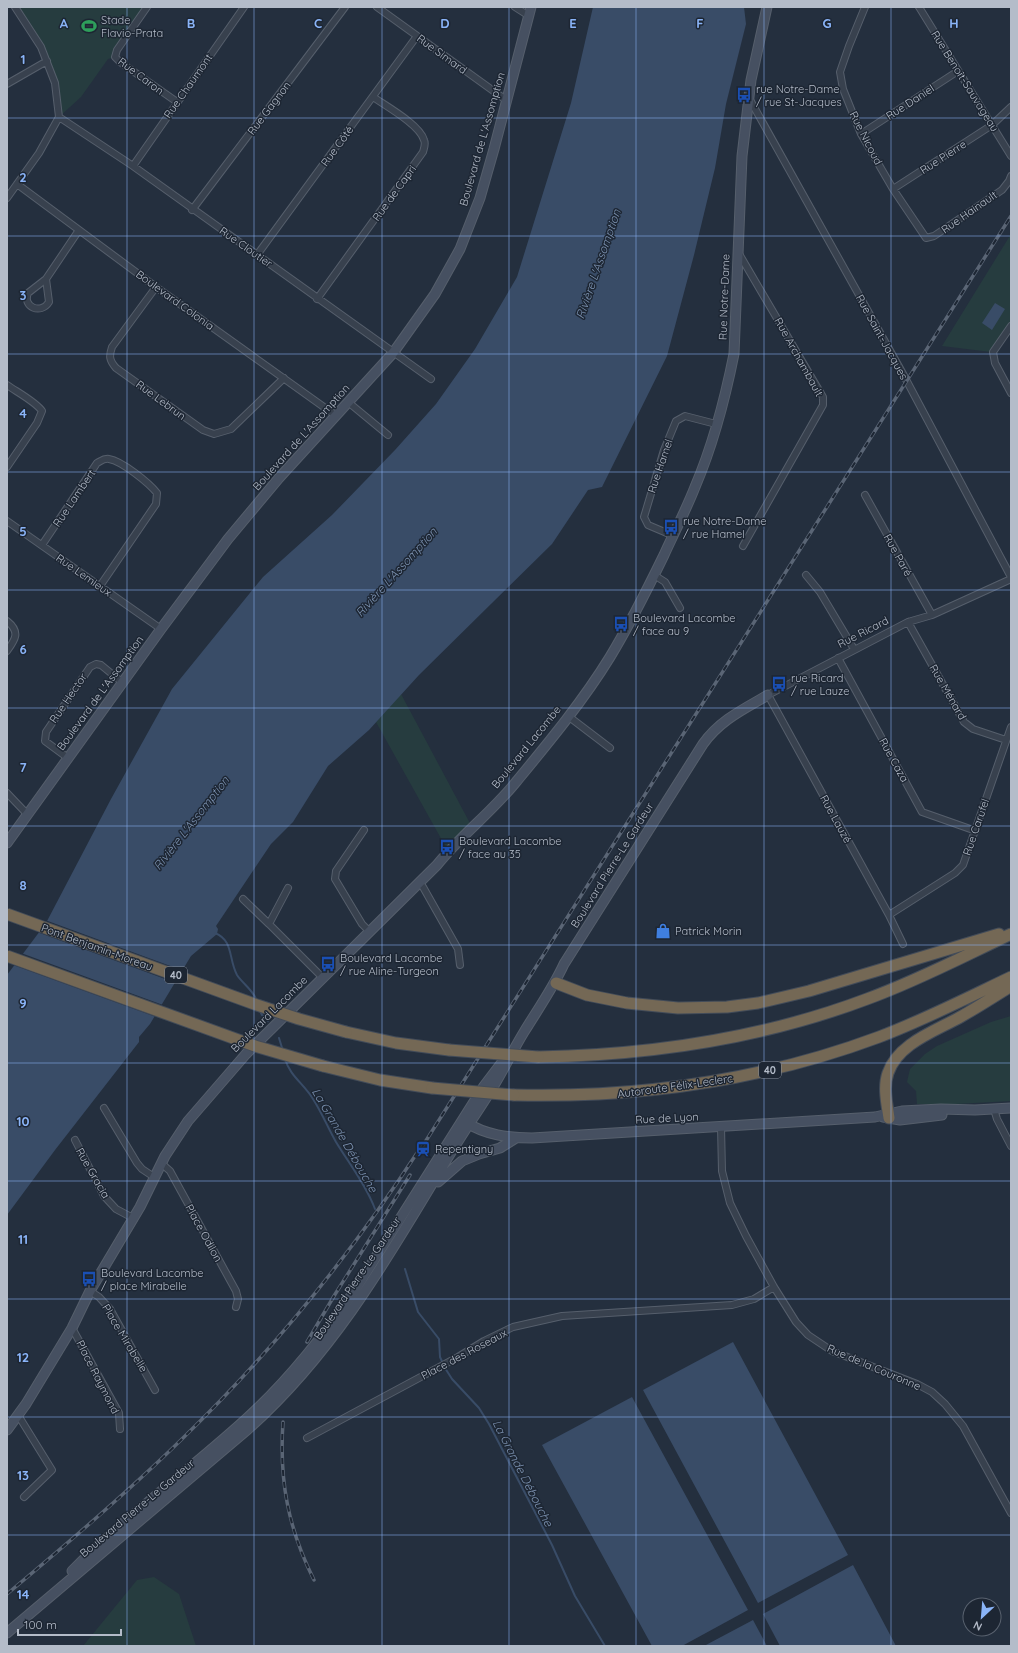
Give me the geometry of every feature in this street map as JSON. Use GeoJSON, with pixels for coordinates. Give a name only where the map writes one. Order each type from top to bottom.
{"type":"FeatureCollection","features":[{"type":"Feature","properties":{"kind":"highway","name":"Pont Benjamin-Moreau"},"geometry":{"type":"LineString","coordinates":[[7,914],[257,1005],[299,1019],[346,1032],[396,1043],[449,1050],[538,1057],[592,1056],[660,1050],[702,1044],[777,1028],[869,999],[1011,934]]}},
{"type":"Feature","properties":{"kind":"highway"},"geometry":{"type":"LineString","coordinates":[[556,983],[596,997],[650,1006],[696,1009],[738,1006],[778,999],[828,986],[1011,930]]}},
{"type":"Feature","properties":{"kind":"highway","name":"Autoroute Félix-Leclerc"},"geometry":{"type":"LineString","coordinates":[[7,956],[248,1043],[324,1066],[380,1080],[432,1088],[514,1095],[573,1096],[639,1092],[705,1084],[778,1068],[831,1053],[879,1037],[920,1020],[1011,978]]}},
{"type":"Feature","properties":{"kind":"highway"},"geometry":{"type":"LineString","coordinates":[[889,1116],[886,1079],[891,1065],[900,1054],[909,1045],[962,1016],[1011,986]]}},
{"type":"Feature","properties":{"kind":"street"},"geometry":{"type":"LineString","coordinates":[[7,198],[39,153],[59,117],[55,83],[47,61],[41,47],[15,7]]}},
{"type":"Feature","properties":{"kind":"street","name":"Rue Caron"},"geometry":{"type":"LineString","coordinates":[[147,7],[116,50],[115,57],[177,102]]}},
{"type":"Feature","properties":{"kind":"street","name":"Rue Chaumont"},"geometry":{"type":"LineString","coordinates":[[133,166],[244,7]]}},
{"type":"Feature","properties":{"kind":"street","name":"Rue Gagnon"},"geometry":{"type":"LineString","coordinates":[[192,210],[345,7]]}},
{"type":"Feature","properties":{"kind":"street","name":"Rue Simard"},"geometry":{"type":"LineString","coordinates":[[377,7],[506,100]]}},
{"type":"Feature","properties":{"kind":"street"},"geometry":{"type":"LineString","coordinates":[[515,7],[530,12]]}},
{"type":"Feature","properties":{"kind":"street","name":"Rue Notre-Dame"},"geometry":{"type":"LineString","coordinates":[[654,575],[674,536],[704,464],[728,386],[734,354],[742,156],[751,80],[767,7]]}},
{"type":"Feature","properties":{"kind":"street","name":"Rue Nicoud"},"geometry":{"type":"LineString","coordinates":[[865,7],[848,46],[840,72],[843,89],[861,134],[893,188],[926,238]]}},
{"type":"Feature","properties":{"kind":"street","name":"Rue Benoît-Sauvageau"},"geometry":{"type":"LineString","coordinates":[[919,7],[1011,156]]}},
{"type":"Feature","properties":{"kind":"street","name":"Boulevard de L'Assomption"},"geometry":{"type":"LineString","coordinates":[[7,843],[161,629],[228,539],[279,478],[393,353],[435,294],[460,249],[480,198],[530,12]]}},
{"type":"Feature","properties":{"kind":"street","name":"Rue Côté"},"geometry":{"type":"LineString","coordinates":[[257,255],[417,36]]}},
{"type":"Feature","properties":{"kind":"street"},"geometry":{"type":"LineString","coordinates":[[7,84],[47,61]]}},
{"type":"Feature","properties":{"kind":"street","name":"Rue Daniel"},"geometry":{"type":"LineString","coordinates":[[861,134],[958,71]]}},
{"type":"Feature","properties":{"kind":"street","name":"Rue de Capri"},"geometry":{"type":"LineString","coordinates":[[317,299],[423,152],[425,145],[424,139],[418,130],[373,97]]}},
{"type":"Feature","properties":{"kind":"street","name":"Rue Saint-Jacques"},"geometry":{"type":"LineString","coordinates":[[749,98],[902,372],[1011,578]]}},
{"type":"Feature","properties":{"kind":"street","name":"Rue Pierre"},"geometry":{"type":"LineString","coordinates":[[893,188],[992,125],[1011,107]]}},
{"type":"Feature","properties":{"kind":"street","name":"Rue Cloutier"},"geometry":{"type":"LineString","coordinates":[[59,117],[133,166],[192,210],[431,379]]}},
{"type":"Feature","properties":{"kind":"street","name":"Rue Hainault"},"geometry":{"type":"LineString","coordinates":[[926,238],[934,236],[947,228],[1002,190],[1010,178]]}},
{"type":"Feature","properties":{"kind":"street","name":"Boulevard Colonia"},"geometry":{"type":"LineString","coordinates":[[17,184],[156,287],[335,415]]}},
{"type":"Feature","properties":{"kind":"street"},"geometry":{"type":"LineString","coordinates":[[46,279],[49,302],[44,308],[33,308],[28,303],[28,293],[46,279],[80,230]]}},
{"type":"Feature","properties":{"kind":"street","name":"Rue Archambault"},"geometry":{"type":"LineString","coordinates":[[738,252],[823,397],[823,405],[743,546]]}},
{"type":"Feature","properties":{"kind":"street","name":"Rue Lebrun"},"geometry":{"type":"LineString","coordinates":[[156,287],[112,347],[109,355],[110,362],[190,422],[203,430],[214,434],[231,429],[284,378]]}},
{"type":"Feature","properties":{"kind":"street"},"geometry":{"type":"LineString","coordinates":[[1011,326],[993,352],[995,363],[1011,393]]}},
{"type":"Feature","properties":{"kind":"street"},"geometry":{"type":"LineString","coordinates":[[7,385],[22,397],[33,402],[42,411],[37,423],[7,467]]}},
{"type":"Feature","properties":{"kind":"street"},"geometry":{"type":"LineString","coordinates":[[348,402],[388,435]]}},
{"type":"Feature","properties":{"kind":"street","name":"Rue Hamel"},"geometry":{"type":"LineString","coordinates":[[674,536],[648,525],[644,516],[664,450],[676,421],[685,416],[716,424]]}},
{"type":"Feature","properties":{"kind":"street","name":"Rue Lambert"},"geometry":{"type":"LineString","coordinates":[[42,546],[98,463],[104,459],[109,459],[123,466],[152,487],[157,493],[156,504],[100,586]]}},
{"type":"Feature","properties":{"kind":"street","name":"Rue Paré"},"geometry":{"type":"LineString","coordinates":[[865,495],[932,615]]}},
{"type":"Feature","properties":{"kind":"street","name":"Rue Lemieux"},"geometry":{"type":"LineString","coordinates":[[7,521],[161,629]]}},
{"type":"Feature","properties":{"kind":"street"},"geometry":{"type":"LineString","coordinates":[[654,575],[665,582],[680,608]]}},
{"type":"Feature","properties":{"kind":"street","name":"Boulevard Lacombe"},"geometry":{"type":"LineString","coordinates":[[7,1430],[18,1415],[72,1328],[90,1291],[133,1218],[161,1163],[185,1125],[222,1080],[246,1054],[322,977],[437,865],[448,851],[514,784],[568,716],[611,656],[654,575]]}},
{"type":"Feature","properties":{"kind":"street"},"geometry":{"type":"LineString","coordinates":[[806,575],[820,592],[854,649]]}},
{"type":"Feature","properties":{"kind":"street","name":"Rue Ricard"},"geometry":{"type":"LineString","coordinates":[[730,716],[854,649],[908,622],[932,615],[1011,578]]}},
{"type":"Feature","properties":{"kind":"street"},"geometry":{"type":"LineString","coordinates":[[7,621],[15,630],[16,636],[15,640],[7,651]]}},
{"type":"Feature","properties":{"kind":"street","name":"Rue Ménard"},"geometry":{"type":"LineString","coordinates":[[908,622],[964,722],[973,729],[1006,740]]}},
{"type":"Feature","properties":{"kind":"street","name":"Rue Caza"},"geometry":{"type":"LineString","coordinates":[[838,658],[922,812],[976,831]]}},
{"type":"Feature","properties":{"kind":"street","name":"Rue Hector"},"geometry":{"type":"LineString","coordinates":[[68,758],[45,741],[46,732],[90,667],[96,664],[102,665],[123,683]]}},
{"type":"Feature","properties":{"kind":"street","name":"Rue Lauzé"},"geometry":{"type":"LineString","coordinates":[[768,695],[889,915],[903,944]]}},
{"type":"Feature","properties":{"kind":"street"},"geometry":{"type":"LineString","coordinates":[[568,716],[610,748]]}},
{"type":"Feature","properties":{"kind":"street","name":"Boulevard Pierre-Le Gardeur"},"geometry":{"type":"LineString","coordinates":[[36,1608],[87,1556],[241,1424],[289,1376],[315,1346],[340,1312],[466,1123],[494,1086],[524,1032],[556,983],[565,963],[698,752],[714,730],[730,716]]}},
{"type":"Feature","properties":{"kind":"street","name":"Rue Carufel"},"geometry":{"type":"LineString","coordinates":[[889,915],[955,873],[963,865],[1011,727]]}},
{"type":"Feature","properties":{"kind":"street"},"geometry":{"type":"LineString","coordinates":[[7,793],[28,815]]}},
{"type":"Feature","properties":{"kind":"street"},"geometry":{"type":"LineString","coordinates":[[364,830],[336,871],[335,879],[362,924],[369,931]]}},
{"type":"Feature","properties":{"kind":"street"},"geometry":{"type":"LineString","coordinates":[[419,882],[424,887],[458,949],[460,965]]}},
{"type":"Feature","properties":{"kind":"street"},"geometry":{"type":"LineString","coordinates":[[269,924],[288,888]]}},
{"type":"Feature","properties":{"kind":"street"},"geometry":{"type":"LineString","coordinates":[[243,899],[322,977]]}},
{"type":"Feature","properties":{"kind":"street"},"geometry":{"type":"LineString","coordinates":[[104,1108],[137,1164],[154,1177]]}},
{"type":"Feature","properties":{"kind":"street","name":"Rue de Lyon"},"geometry":{"type":"LineString","coordinates":[[466,1123],[493,1134],[516,1138],[721,1127],[877,1116],[910,1119],[975,1110],[1011,1108]]}},
{"type":"Feature","properties":{"kind":"street"},"geometry":{"type":"LineString","coordinates":[[994,1109],[996,1119],[1011,1146]]}},
{"type":"Feature","properties":{"kind":"street","name":"Boulevard Pierre-Le Gardeur"},"geometry":{"type":"LineString","coordinates":[[7,1633],[238,1438],[283,1396],[318,1357],[344,1323],[431,1188],[466,1123]]}},
{"type":"Feature","properties":{"kind":"street","name":"Rue de la Couronne"},"geometry":{"type":"LineString","coordinates":[[721,1127],[722,1171],[727,1196],[746,1236],[774,1287],[796,1322],[816,1341],[840,1355],[917,1384],[932,1392],[945,1404],[963,1426],[1011,1513]]}},
{"type":"Feature","properties":{"kind":"street"},"geometry":{"type":"LineString","coordinates":[[431,1188],[462,1161],[500,1148],[516,1138]]}},
{"type":"Feature","properties":{"kind":"street","name":"Rue Gracia"},"geometry":{"type":"LineString","coordinates":[[75,1140],[104,1196],[116,1209],[133,1218]]}},
{"type":"Feature","properties":{"kind":"street","name":"Place Odilon"},"geometry":{"type":"LineString","coordinates":[[161,1163],[170,1171],[236,1291],[238,1300],[236,1308]]}},
{"type":"Feature","properties":{"kind":"street","name":"Place des Roseaux"},"geometry":{"type":"LineString","coordinates":[[307,1438],[504,1331],[562,1316],[732,1305],[754,1299],[774,1287]]}},
{"type":"Feature","properties":{"kind":"street","name":"Place Mirabelle"},"geometry":{"type":"LineString","coordinates":[[90,1291],[99,1297],[110,1309],[155,1390]]}},
{"type":"Feature","properties":{"kind":"street","name":"Place Raymond"},"geometry":{"type":"LineString","coordinates":[[72,1328],[119,1413],[120,1429]]}},
{"type":"Feature","properties":{"kind":"street"},"geometry":{"type":"LineString","coordinates":[[18,1415],[52,1470],[24,1497]]}},
{"type":"Feature","properties":{"kind":"green space"},"geometry":{"type":"Polygon","coordinates":[[[15,7],[147,7],[115,57],[108,59],[81,97],[59,117],[55,83],[41,47],[15,7]]]}},
{"type":"Feature","properties":{"kind":"green space"},"geometry":{"type":"Polygon","coordinates":[[[1011,234],[1011,320],[991,352],[942,346],[1011,234]]]}},
{"type":"Feature","properties":{"kind":"green space"},"geometry":{"type":"Polygon","coordinates":[[[401,694],[472,827],[448,851],[376,722],[401,694]]]}},
{"type":"Feature","properties":{"kind":"green space"},"geometry":{"type":"Polygon","coordinates":[[[1011,1016],[1011,1101],[956,1104],[917,1104],[916,1091],[907,1082],[910,1069],[925,1054],[937,1046],[991,1022],[1011,1016]]]}},
{"type":"Feature","properties":{"kind":"green space"},"geometry":{"type":"Polygon","coordinates":[[[154,1577],[179,1594],[196,1646],[83,1646],[137,1580],[154,1577]]]}},
{"type":"Feature","properties":{"kind":"water","name":"Rivière L'Assomption"},"geometry":{"type":"Polygon","coordinates":[[[593,7],[744,7],[746,24],[726,104],[715,168],[667,356],[602,487],[588,490],[552,544],[419,675],[369,730],[328,766],[293,822],[271,844],[216,926],[218,929],[217,934],[191,956],[150,1024],[139,1037],[139,1042],[55,1150],[7,1215],[7,975],[46,923],[111,799],[172,689],[263,577],[332,515],[395,450],[436,404],[475,349],[517,277],[571,103],[593,7]]]}},
{"type":"Feature","properties":{"kind":"water"},"geometry":{"type":"Polygon","coordinates":[[[995,303],[1005,309],[992,330],[982,323],[995,303]]]}},
{"type":"Feature","properties":{"kind":"water"},"geometry":{"type":"Polygon","coordinates":[[[733,1342],[848,1555],[758,1603],[643,1390],[733,1342]]]}},
{"type":"Feature","properties":{"kind":"water"},"geometry":{"type":"Polygon","coordinates":[[[632,1397],[748,1610],[682,1646],[652,1646],[542,1445],[632,1397]]]}},
{"type":"Feature","properties":{"kind":"water"},"geometry":{"type":"Polygon","coordinates":[[[853,1565],[896,1646],[780,1646],[763,1614],[853,1565]]]}},
{"type":"Feature","properties":{"kind":"water"},"geometry":{"type":"Polygon","coordinates":[[[753,1620],[767,1646],[704,1646],[753,1620]]]}},
{"type":"Feature","properties":{"kind":"pier"},"geometry":{"type":"Polygon","coordinates":[[[45,920],[184,971],[176,983],[37,932],[45,920]]]}},
{"type":"Feature","properties":{"kind":"pier"},"geometry":{"type":"Polygon","coordinates":[[[21,953],[163,1005],[156,1017],[13,965],[21,953]]]}},
{"type":"Feature","properties":{"kind":"waterway","name":"La Grande Débouche"},"geometry":{"type":"LineString","coordinates":[[215,933],[221,936],[228,945],[237,975],[252,992],[256,999]]}},
{"type":"Feature","properties":{"kind":"waterway","name":"La Grande Débouche"},"geometry":{"type":"LineString","coordinates":[[260,1011],[268,1021]]}},
{"type":"Feature","properties":{"kind":"waterway","name":"La Grande Débouche"},"geometry":{"type":"LineString","coordinates":[[279,1038],[283,1051]]}},
{"type":"Feature","properties":{"kind":"waterway","name":"La Grande Débouche"},"geometry":{"type":"LineString","coordinates":[[285,1059],[290,1070],[316,1104],[336,1142],[367,1192],[375,1209]]}},
{"type":"Feature","properties":{"kind":"waterway","name":"La Grande Débouche"},"geometry":{"type":"LineString","coordinates":[[405,1269],[418,1312],[439,1339],[440,1357],[445,1368],[452,1379],[479,1408],[489,1424],[552,1545],[575,1596],[605,1646]]}},
{"type":"Feature","properties":{"kind":"railway"},"geometry":{"type":"LineString","coordinates":[[422,1147],[1011,216]]}},
{"type":"Feature","properties":{"kind":"railway"},"geometry":{"type":"LineString","coordinates":[[7,1594],[140,1479],[183,1438],[248,1371],[279,1337],[338,1264],[366,1227],[419,1150]]}},
{"type":"Feature","properties":{"kind":"railway"},"geometry":{"type":"LineString","coordinates":[[307,1342],[410,1175]]}},
{"type":"Feature","properties":{"kind":"railway"},"geometry":{"type":"LineString","coordinates":[[283,1422],[282,1464],[287,1503],[298,1542],[314,1580]]}},
{"type":"Feature","properties":{"kind":"place","name":"Stade Flavio-Prata"},"geometry":{"type":"Point","coordinates":[89,26]}},
{"type":"Feature","properties":{"kind":"place","name":"rue Notre-Dame / rue St-Jacques"},"geometry":{"type":"Point","coordinates":[744,95]}},
{"type":"Feature","properties":{"kind":"place","name":"rue Notre-Dame / rue Hamel"},"geometry":{"type":"Point","coordinates":[671,527]}},
{"type":"Feature","properties":{"kind":"place","name":"Boulevard Lacombe / face au 9"},"geometry":{"type":"Point","coordinates":[621,624]}},
{"type":"Feature","properties":{"kind":"place","name":"rue Ricard / rue Lauze"},"geometry":{"type":"Point","coordinates":[779,684]}},
{"type":"Feature","properties":{"kind":"place","name":"Boulevard Lacombe / face au 35"},"geometry":{"type":"Point","coordinates":[447,847]}},
{"type":"Feature","properties":{"kind":"place","name":"Patrick Morin"},"geometry":{"type":"Point","coordinates":[663,931]}},
{"type":"Feature","properties":{"kind":"place","name":"Boulevard Lacombe / rue Aline-Turgeon"},"geometry":{"type":"Point","coordinates":[328,964]}},
{"type":"Feature","properties":{"kind":"place","name":"Repentigny"},"geometry":{"type":"Point","coordinates":[423,1149]}},
{"type":"Feature","properties":{"kind":"place","name":"Boulevard Lacombe / place Mirabelle"},"geometry":{"type":"Point","coordinates":[89,1279]}}]}
